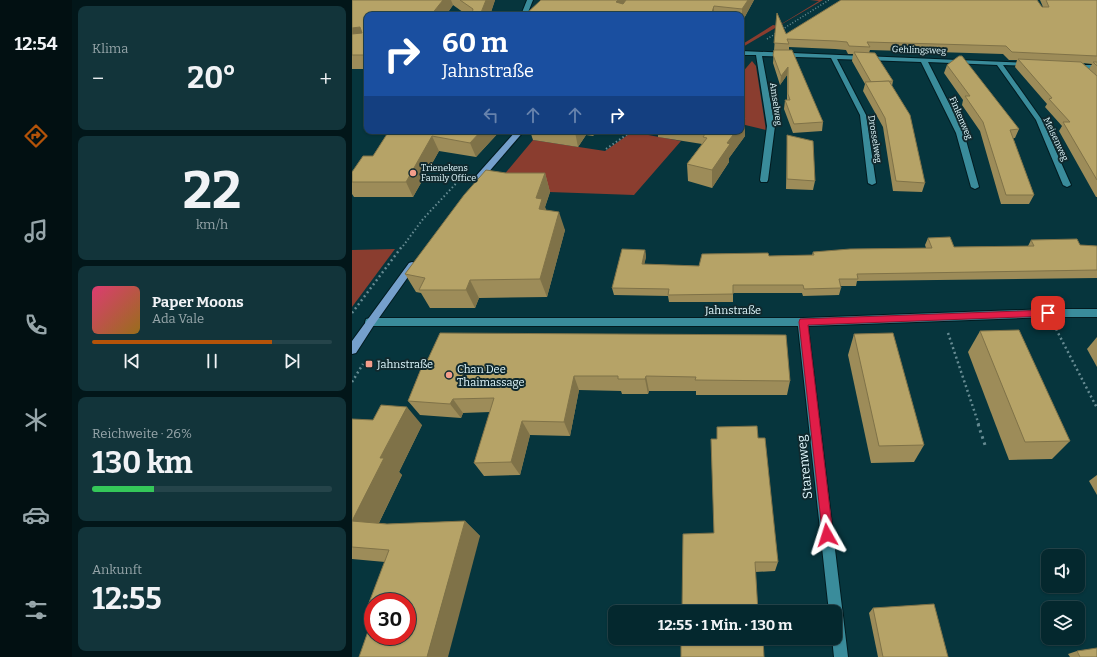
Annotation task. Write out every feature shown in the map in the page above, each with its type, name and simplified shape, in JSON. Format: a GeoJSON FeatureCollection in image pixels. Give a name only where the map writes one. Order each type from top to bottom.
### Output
{"type":"FeatureCollection","features":[{"type":"Feature","properties":{"kind":"main road"},"geometry":{"type":"LineString","coordinates":[[471,188],[517,134]]}},
{"type":"Feature","properties":{"kind":"main road"},"geometry":{"type":"LineString","coordinates":[[352,350],[370,322],[418,258]]}},
{"type":"Feature","properties":{"kind":"street"},"geometry":{"type":"LineString","coordinates":[[525,12],[530,0]]}},
{"type":"Feature","properties":{"kind":"street","name":"Gehlingsweg"},"geometry":{"type":"LineString","coordinates":[[744,53],[1035,64]]}},
{"type":"Feature","properties":{"kind":"street","name":"Amselweg"},"geometry":{"type":"LineString","coordinates":[[759,54],[771,126],[764,180]]}},
{"type":"Feature","properties":{"kind":"street","name":"Drosselweg"},"geometry":{"type":"LineString","coordinates":[[833,56],[863,115],[872,183]]}},
{"type":"Feature","properties":{"kind":"street","name":"Finkenweg"},"geometry":{"type":"LineString","coordinates":[[923,59],[960,133],[976,187]]}},
{"type":"Feature","properties":{"kind":"street","name":"Meisenweg"},"geometry":{"type":"LineString","coordinates":[[998,63],[1039,120],[1067,185]]}},
{"type":"Feature","properties":{"kind":"street"},"geometry":{"type":"LineString","coordinates":[[1064,66],[1097,67]]}},
{"type":"Feature","properties":{"kind":"street"},"geometry":{"type":"LineString","coordinates":[[1079,66],[1088,76]]}},
{"type":"Feature","properties":{"kind":"street","name":"Jahnstraße"},"geometry":{"type":"LineString","coordinates":[[370,322],[803,322],[1048,313],[1097,313]]}},
{"type":"Feature","properties":{"kind":"street","name":"Starenweg"},"geometry":{"type":"LineString","coordinates":[[803,322],[841,657]]}},
{"type":"Feature","properties":{"kind":"path"},"geometry":{"type":"LineString","coordinates":[[744,52],[829,0]]}},
{"type":"Feature","properties":{"kind":"path"},"geometry":{"type":"LineString","coordinates":[[606,149],[628,134]]}},
{"type":"Feature","properties":{"kind":"path"},"geometry":{"type":"LineString","coordinates":[[352,313],[424,219],[466,172]]}},
{"type":"Feature","properties":{"kind":"path"},"geometry":{"type":"LineString","coordinates":[[1048,313],[1097,408]]}},
{"type":"Feature","properties":{"kind":"path"},"geometry":{"type":"LineString","coordinates":[[943,317],[985,445]]}},
{"type":"Feature","properties":{"kind":"path"},"geometry":{"type":"LineString","coordinates":[[352,382],[364,362]]}},
{"type":"Feature","properties":{"kind":"shaded area"},"geometry":{"type":"Polygon","coordinates":[[[810,0],[823,0],[744,46],[744,43],[773,25],[778,26],[819,1],[810,0]]]}},
{"type":"Feature","properties":{"kind":"shaded area"},"geometry":{"type":"Polygon","coordinates":[[[752,61],[756,66],[766,130],[744,125],[744,70],[752,61]]]}},
{"type":"Feature","properties":{"kind":"shaded area"},"geometry":{"type":"Polygon","coordinates":[[[629,134],[643,134],[681,141],[634,195],[521,191],[493,188],[533,140],[605,151],[629,134]]]}},
{"type":"Feature","properties":{"kind":"shaded area"},"geometry":{"type":"Polygon","coordinates":[[[395,249],[352,307],[352,250],[395,249]]]}},
{"type":"Feature","properties":{"kind":"building"},"geometry":{"type":"Polygon","coordinates":[[[352,0],[443,0],[433,12],[364,12],[364,55],[352,55],[352,34],[362,33],[360,27],[352,28],[352,0]]]}},
{"type":"Feature","properties":{"kind":"building"},"geometry":{"type":"Polygon","coordinates":[[[460,0],[486,0],[481,12],[472,12],[473,9],[460,0]]]}},
{"type":"Feature","properties":{"kind":"building"},"geometry":{"type":"Polygon","coordinates":[[[541,0],[618,0],[616,2],[623,4],[626,0],[748,0],[742,9],[714,6],[712,12],[528,12],[541,0]]]}},
{"type":"Feature","properties":{"kind":"building"},"geometry":{"type":"Polygon","coordinates":[[[841,0],[1037,0],[1042,7],[1049,7],[1046,0],[1097,0],[1097,56],[1012,52],[1006,46],[867,42],[870,47],[849,46],[847,42],[787,39],[789,44],[774,43],[777,13],[786,34],[841,0]]]}},
{"type":"Feature","properties":{"kind":"building"},"geometry":{"type":"Polygon","coordinates":[[[774,50],[792,50],[823,122],[794,124],[785,100],[790,100],[788,94],[788,67],[781,76],[773,55],[774,50]]]}},
{"type":"Feature","properties":{"kind":"building"},"geometry":{"type":"Polygon","coordinates":[[[854,52],[875,53],[893,81],[871,82],[854,52]]]}},
{"type":"Feature","properties":{"kind":"building"},"geometry":{"type":"Polygon","coordinates":[[[959,56],[962,56],[1019,129],[1010,130],[1034,195],[1006,195],[983,122],[965,96],[970,96],[947,65],[959,56]]]}},
{"type":"Feature","properties":{"kind":"building"},"geometry":{"type":"Polygon","coordinates":[[[1018,59],[1081,62],[1097,76],[1097,180],[1063,122],[1070,122],[1049,99],[1052,98],[1018,59]]]}},
{"type":"Feature","properties":{"kind":"building"},"geometry":{"type":"Polygon","coordinates":[[[889,81],[910,115],[925,183],[896,181],[885,118],[865,82],[889,81]]]}},
{"type":"Feature","properties":{"kind":"building"},"geometry":{"type":"Polygon","coordinates":[[[387,134],[478,134],[470,143],[432,136],[406,182],[352,182],[352,172],[363,156],[373,156],[387,134]]]}},
{"type":"Feature","properties":{"kind":"building"},"geometry":{"type":"Polygon","coordinates":[[[705,134],[734,134],[727,143],[730,144],[712,170],[687,164],[707,138],[703,137],[705,134]]]}},
{"type":"Feature","properties":{"kind":"building"},"geometry":{"type":"Polygon","coordinates":[[[787,135],[813,141],[815,181],[787,179],[787,135]]]}},
{"type":"Feature","properties":{"kind":"building"},"geometry":{"type":"Polygon","coordinates":[[[486,170],[506,173],[545,173],[536,198],[542,199],[539,209],[559,212],[540,279],[470,280],[466,290],[419,290],[425,278],[405,274],[464,195],[486,170]]]}},
{"type":"Feature","properties":{"kind":"building"},"geometry":{"type":"Polygon","coordinates":[[[950,237],[954,247],[1034,246],[1031,240],[1077,239],[1080,245],[1097,246],[1097,270],[857,274],[858,279],[839,279],[841,288],[804,289],[803,285],[733,285],[733,294],[668,295],[669,289],[612,288],[622,249],[645,250],[642,264],[699,266],[702,254],[768,253],[769,256],[814,255],[813,252],[850,249],[932,248],[928,238],[950,237]]]}},
{"type":"Feature","properties":{"kind":"building"},"geometry":{"type":"Polygon","coordinates":[[[1019,330],[1070,441],[1025,442],[980,331],[1019,330]]]}},
{"type":"Feature","properties":{"kind":"building"},"geometry":{"type":"Polygon","coordinates":[[[440,333],[786,335],[790,381],[695,380],[696,377],[646,376],[645,379],[618,379],[618,376],[574,376],[564,422],[522,421],[511,462],[474,463],[494,398],[453,399],[450,404],[408,401],[425,359],[428,359],[440,333]]]}},
{"type":"Feature","properties":{"kind":"building"},"geometry":{"type":"Polygon","coordinates":[[[893,333],[924,445],[879,446],[854,334],[893,333]]]}},
{"type":"Feature","properties":{"kind":"building"},"geometry":{"type":"Polygon","coordinates":[[[381,405],[407,407],[380,458],[384,458],[352,521],[352,419],[373,420],[381,405]]]}},
{"type":"Feature","properties":{"kind":"building"},"geometry":{"type":"Polygon","coordinates":[[[757,426],[758,438],[765,438],[778,562],[755,562],[758,605],[682,605],[683,534],[714,533],[711,439],[717,439],[717,427],[757,426]]]}},
{"type":"Feature","properties":{"kind":"building"},"geometry":{"type":"Polygon","coordinates":[[[352,521],[387,524],[465,521],[427,657],[359,657],[364,643],[364,645],[416,645],[416,593],[373,593],[389,550],[352,547],[352,521]]]}},
{"type":"Feature","properties":{"kind":"building"},"geometry":{"type":"Polygon","coordinates":[[[934,604],[948,657],[883,657],[873,608],[934,604]]]}},
{"type":"Feature","properties":{"kind":"building"},"geometry":{"type":"Polygon","coordinates":[[[681,645],[763,645],[764,657],[681,657],[681,645]]]}},
{"type":"Feature","properties":{"kind":"building"},"geometry":{"type":"Polygon","coordinates":[[[1097,648],[1097,657],[1080,657],[1077,651],[1097,648]]]}},
{"type":"Feature","properties":{"kind":"place","name":"Trienekens Family Office"},"geometry":{"type":"Point","coordinates":[413,173]}},
{"type":"Feature","properties":{"kind":"place","name":"Jahnstraße"},"geometry":{"type":"Point","coordinates":[369,364]}},
{"type":"Feature","properties":{"kind":"place","name":"Chan Dee Thaimassage"},"geometry":{"type":"Point","coordinates":[449,375]}},
{"type":"Feature","properties":{"kind":"route"},"geometry":{"type":"LineString","coordinates":[[827,535],[803,322],[1048,313]]}}]}
